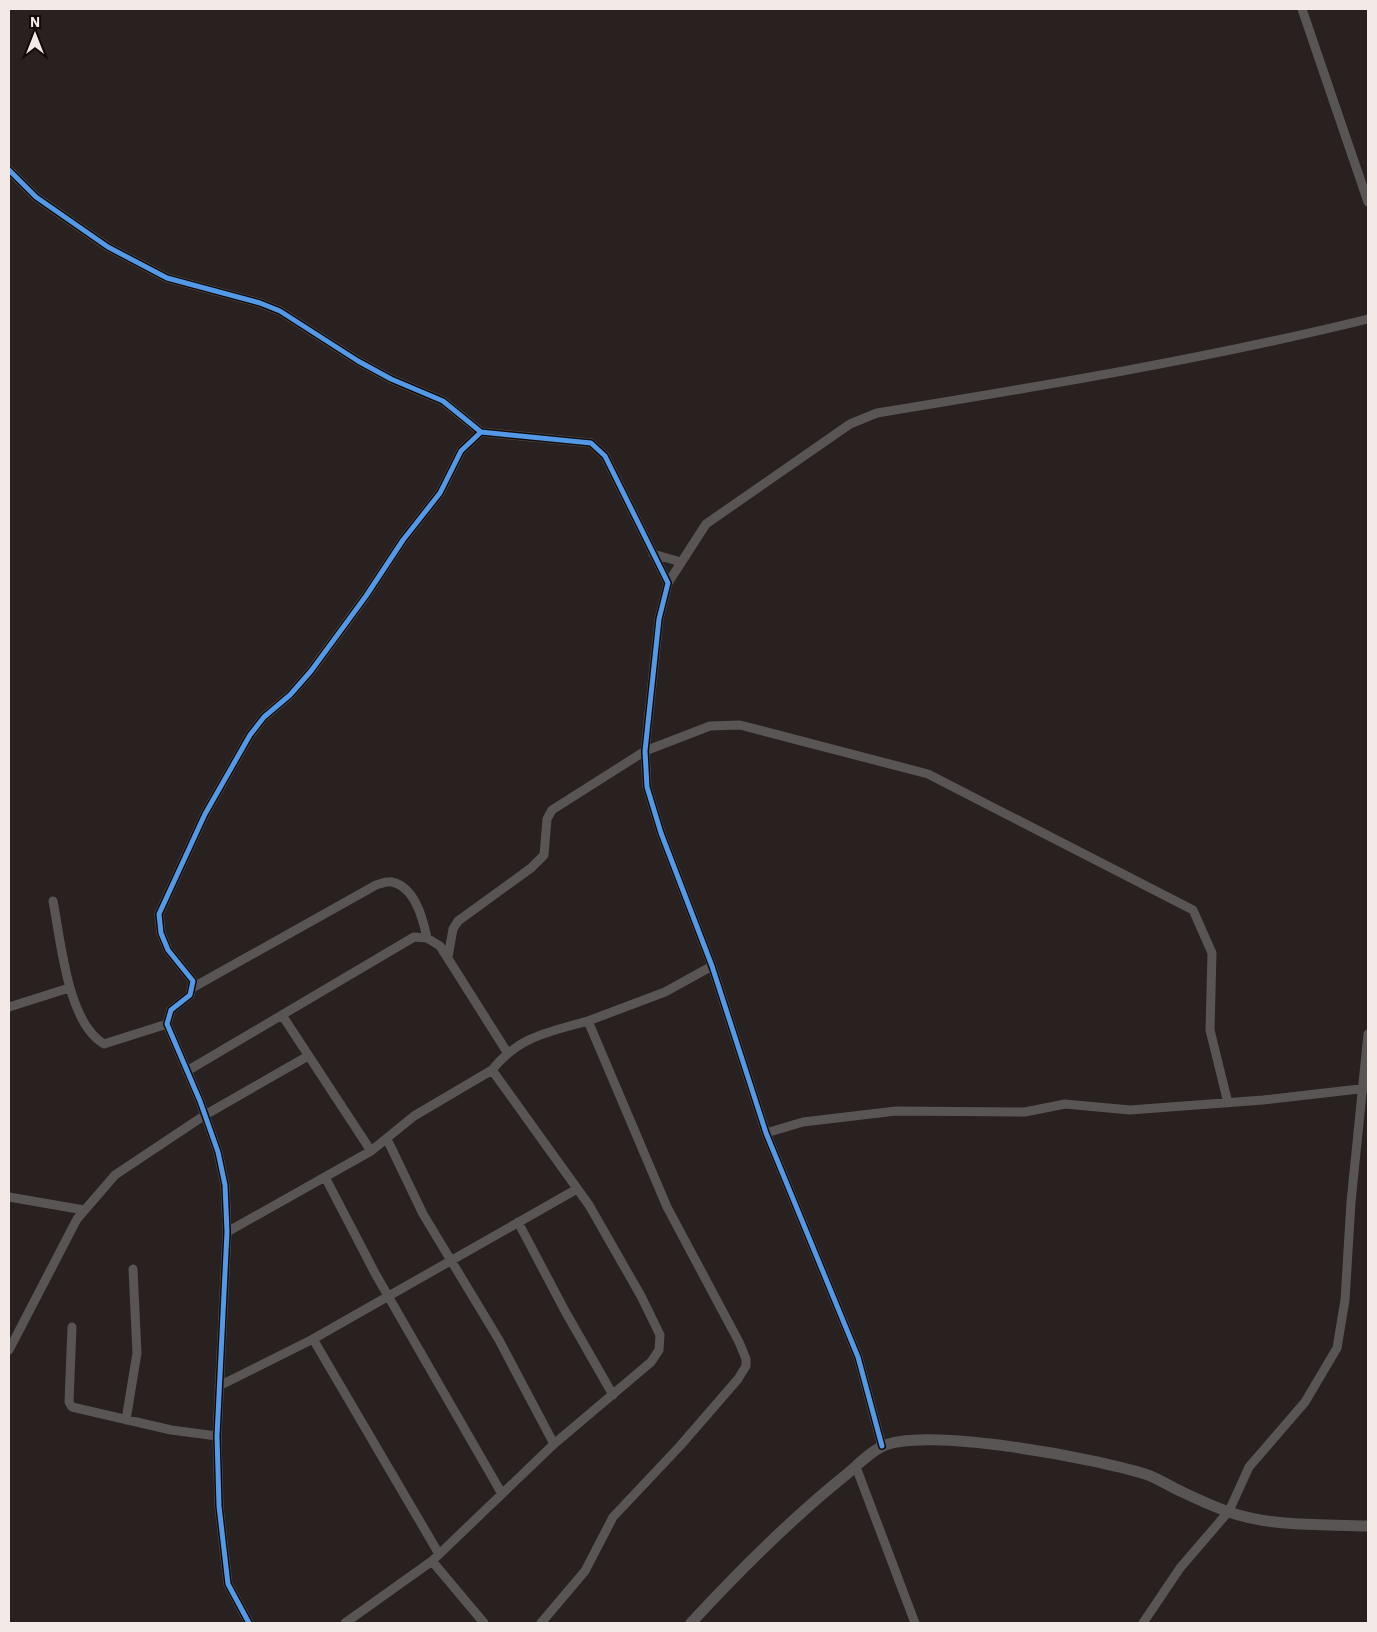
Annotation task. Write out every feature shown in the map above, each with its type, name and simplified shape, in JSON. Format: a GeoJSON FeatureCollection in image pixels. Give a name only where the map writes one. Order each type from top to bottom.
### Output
{"type":"FeatureCollection","features":[{"type":"Feature","properties":{"kind":"street"},"geometry":{"type":"LineString","coordinates":[[1302,9],[1368,202]]}},
{"type":"Feature","properties":{"kind":"street"},"geometry":{"type":"LineString","coordinates":[[9,170],[36,197],[108,247],[167,278],[280,311],[358,361],[392,379],[443,401],[481,432],[591,444],[599,449],[637,518],[668,583]]}},
{"type":"Feature","properties":{"kind":"street"},"geometry":{"type":"LineString","coordinates":[[882,1446],[858,1357],[766,1133],[712,966],[660,833],[647,787],[645,751],[659,619],[668,583],[706,524],[733,502],[850,424],[877,413],[1081,380],[1292,338],[1368,319]]}},
{"type":"Feature","properties":{"kind":"street"},"geometry":{"type":"LineString","coordinates":[[249,1623],[228,1584],[220,1506],[217,1436],[227,1232],[225,1185],[218,1152],[205,1115],[167,1024],[171,1010],[190,995],[193,981],[168,950],[161,933],[159,914],[205,814],[250,735],[264,717],[290,695],[310,671],[440,493],[460,451],[481,432]]}},
{"type":"Feature","properties":{"kind":"street"},"geometry":{"type":"LineString","coordinates":[[653,554],[681,562]]}},
{"type":"Feature","properties":{"kind":"street"},"geometry":{"type":"LineString","coordinates":[[448,958],[453,929],[458,921],[531,868],[544,856],[546,819],[552,810],[645,751],[710,726],[740,724],[928,774],[1193,910],[1212,953],[1210,1030],[1228,1103]]}},
{"type":"Feature","properties":{"kind":"street"},"geometry":{"type":"LineString","coordinates":[[192,988],[376,885],[391,882],[404,889],[414,901],[423,919],[427,938]]}},
{"type":"Feature","properties":{"kind":"street"},"geometry":{"type":"LineString","coordinates":[[53,901],[69,988],[95,1038],[104,1044],[167,1024]]}},
{"type":"Feature","properties":{"kind":"street"},"geometry":{"type":"LineString","coordinates":[[187,1071],[414,938],[427,938],[440,946],[507,1052]]}},
{"type":"Feature","properties":{"kind":"street"},"geometry":{"type":"LineString","coordinates":[[227,1232],[371,1151],[387,1140],[414,1116],[492,1070],[507,1052],[523,1041],[588,1021],[665,992],[712,966]]}},
{"type":"Feature","properties":{"kind":"street"},"geometry":{"type":"LineString","coordinates":[[9,1007],[69,988]]}},
{"type":"Feature","properties":{"kind":"street"},"geometry":{"type":"LineString","coordinates":[[282,1015],[371,1151]]}},
{"type":"Feature","properties":{"kind":"street"},"geometry":{"type":"LineString","coordinates":[[540,1623],[585,1571],[613,1517],[687,1438],[738,1379],[746,1366],[746,1359],[739,1342],[667,1207],[588,1021]]}},
{"type":"Feature","properties":{"kind":"street"},"geometry":{"type":"LineString","coordinates":[[1143,1623],[1180,1568],[1229,1511],[1249,1468],[1304,1402],[1337,1348],[1345,1300],[1351,1202],[1365,1089],[1368,1034]]}},
{"type":"Feature","properties":{"kind":"street"},"geometry":{"type":"LineString","coordinates":[[9,1350],[77,1219],[115,1175],[205,1115],[308,1056]]}},
{"type":"Feature","properties":{"kind":"street"},"geometry":{"type":"LineString","coordinates":[[346,1623],[435,1557],[554,1444],[651,1362],[659,1350],[660,1335],[603,1230],[577,1189],[492,1070]]}},
{"type":"Feature","properties":{"kind":"street"},"geometry":{"type":"LineString","coordinates":[[766,1133],[803,1122],[896,1111],[1025,1112],[1065,1104],[1130,1110],[1228,1103],[1365,1089]]}},
{"type":"Feature","properties":{"kind":"street"},"geometry":{"type":"LineString","coordinates":[[387,1140],[423,1214],[499,1340],[554,1444]]}},
{"type":"Feature","properties":{"kind":"street"},"geometry":{"type":"LineString","coordinates":[[325,1177],[388,1295],[502,1494]]}},
{"type":"Feature","properties":{"kind":"street"},"geometry":{"type":"LineString","coordinates":[[219,1386],[313,1339],[577,1189]]}},
{"type":"Feature","properties":{"kind":"street"},"geometry":{"type":"LineString","coordinates":[[9,1197],[84,1210]]}},
{"type":"Feature","properties":{"kind":"street"},"geometry":{"type":"LineString","coordinates":[[518,1222],[565,1311],[613,1395]]}},
{"type":"Feature","properties":{"kind":"street"},"geometry":{"type":"LineString","coordinates":[[126,1420],[137,1353],[133,1269]]}},
{"type":"Feature","properties":{"kind":"street"},"geometry":{"type":"LineString","coordinates":[[72,1327],[69,1402],[72,1407],[126,1420],[217,1436]]}},
{"type":"Feature","properties":{"kind":"street"},"geometry":{"type":"LineString","coordinates":[[313,1339],[435,1557],[484,1623]]}},
{"type":"Feature","properties":{"kind":"street"},"geometry":{"type":"LineString","coordinates":[[691,1623],[729,1582],[828,1490],[882,1446],[921,1440],[975,1442],[1088,1460],[1146,1474],[1194,1498],[1259,1520],[1368,1526]]}},
{"type":"Feature","properties":{"kind":"street"},"geometry":{"type":"LineString","coordinates":[[856,1467],[915,1623]]}},
{"type":"Feature","properties":{"kind":"cycle path"},"geometry":{"type":"LineString","coordinates":[[9,170],[36,197],[108,247],[167,278],[260,303],[280,311],[358,361],[391,379],[443,401],[481,432],[591,443],[605,456],[668,583],[659,619],[645,751],[647,787],[661,833],[712,966],[766,1133],[858,1357],[882,1446]]}},
{"type":"Feature","properties":{"kind":"cycle path"},"geometry":{"type":"LineString","coordinates":[[249,1623],[228,1584],[219,1506],[217,1436],[227,1232],[225,1185],[218,1152],[200,1101],[167,1024],[171,1010],[190,995],[193,981],[168,950],[161,933],[159,914],[205,814],[250,735],[264,717],[290,695],[311,671],[366,596],[403,540],[440,493],[461,451],[481,432]]}}]}
